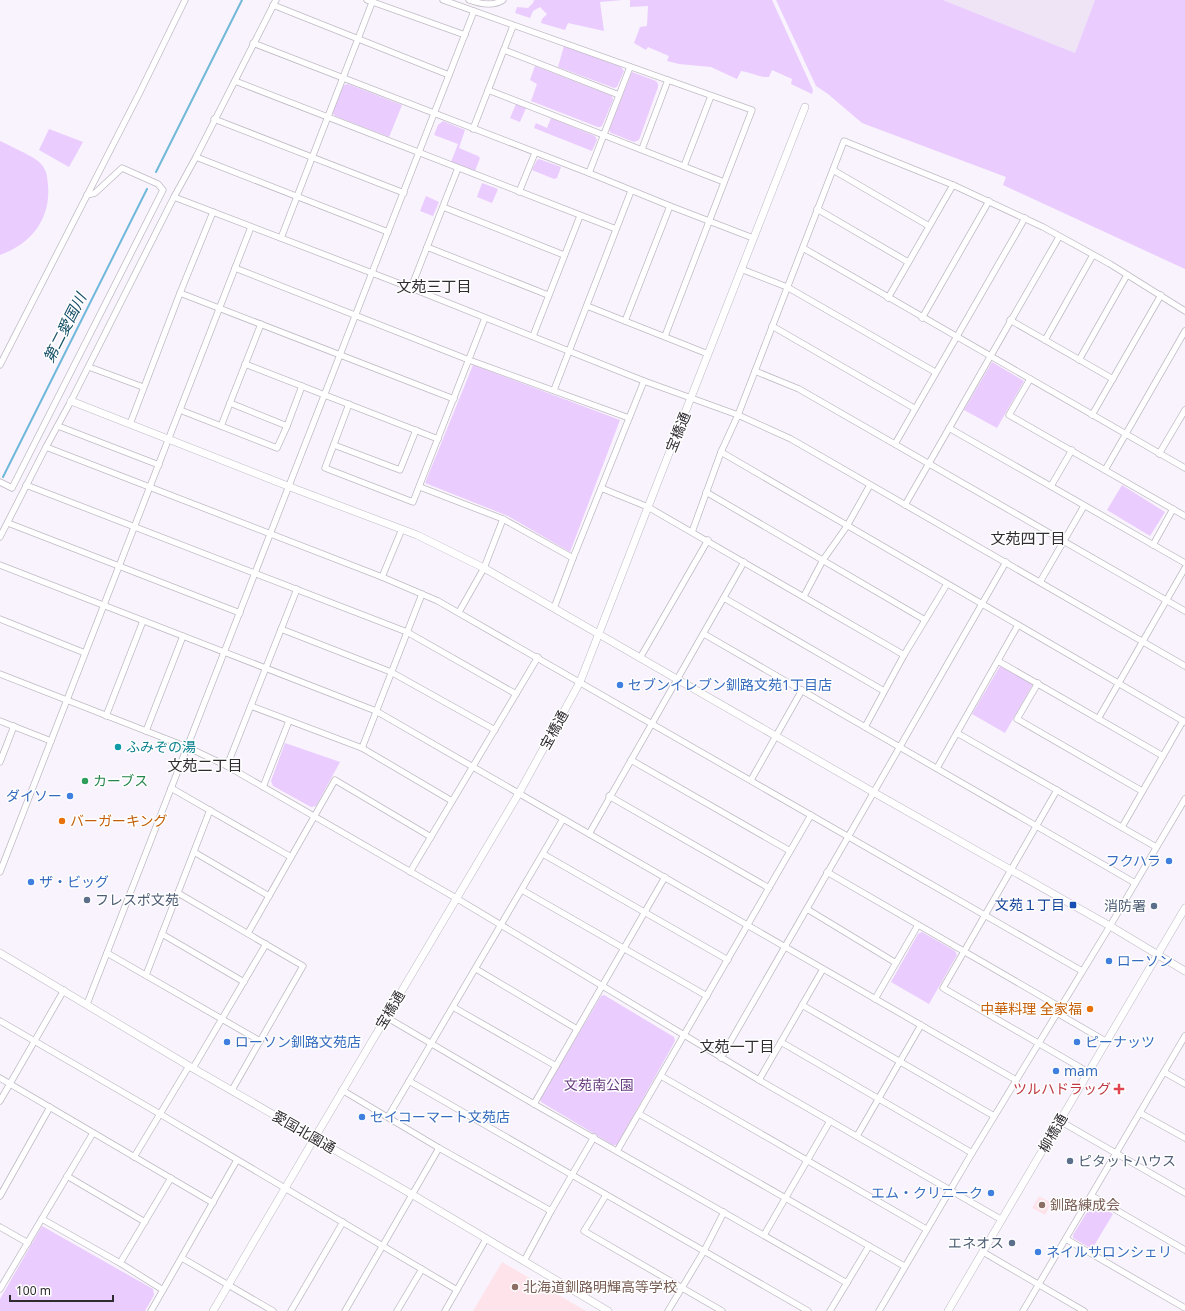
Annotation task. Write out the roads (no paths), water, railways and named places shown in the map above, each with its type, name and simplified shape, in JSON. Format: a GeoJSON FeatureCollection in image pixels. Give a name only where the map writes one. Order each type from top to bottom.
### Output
{"type":"FeatureCollection","features":[{"type":"Feature","properties":{"kind":"street"},"geometry":{"type":"LineString","coordinates":[[0,365],[185,0]]}},
{"type":"Feature","properties":{"kind":"street"},"geometry":{"type":"LineString","coordinates":[[443,0],[752,110],[665,336]]}},
{"type":"Feature","properties":{"kind":"street"},"geometry":{"type":"LineString","coordinates":[[469,0],[494,4],[503,0]]}},
{"type":"Feature","properties":{"kind":"street"},"geometry":{"type":"LineString","coordinates":[[281,238],[327,117],[344,78],[371,1],[465,35]]}},
{"type":"Feature","properties":{"kind":"street"},"geometry":{"type":"LineString","coordinates":[[0,537],[89,367],[174,197],[196,157],[274,3],[450,75]]}},
{"type":"Feature","properties":{"kind":"street"},"geometry":{"type":"LineString","coordinates":[[87,1004],[474,11]]}},
{"type":"Feature","properties":{"kind":"street"},"geometry":{"type":"LineString","coordinates":[[473,129],[513,26]]}},
{"type":"Feature","properties":{"kind":"street"},"geometry":{"type":"LineString","coordinates":[[253,43],[753,238]]}},
{"type":"Feature","properties":{"kind":"street"},"geometry":{"type":"LineString","coordinates":[[504,50],[619,95]]}},
{"type":"Feature","properties":{"kind":"street"},"geometry":{"type":"LineString","coordinates":[[589,173],[630,67]]}},
{"type":"Feature","properties":{"kind":"street"},"geometry":{"type":"LineString","coordinates":[[642,149],[668,80]]}},
{"type":"Feature","properties":{"kind":"street"},"geometry":{"type":"LineString","coordinates":[[234,81],[616,229]]}},
{"type":"Feature","properties":{"kind":"street"},"geometry":{"type":"LineString","coordinates":[[488,90],[724,182]]}},
{"type":"Feature","properties":{"kind":"street"},"geometry":{"type":"LineString","coordinates":[[684,166],[711,96]]}},
{"type":"Feature","properties":{"kind":"street","name":"宝橋通"},"geometry":{"type":"LineString","coordinates":[[213,1311],[342,1090],[519,793],[580,682],[805,107]]}},
{"type":"Feature","properties":{"kind":"street"},"geometry":{"type":"LineString","coordinates":[[214,119],[404,193]]}},
{"type":"Feature","properties":{"kind":"street"},"geometry":{"type":"LineString","coordinates":[[692,532],[721,452],[738,415],[844,141],[953,185],[1025,218],[1094,255],[1185,311]]}},
{"type":"Feature","properties":{"kind":"street"},"geometry":{"type":"LineString","coordinates":[[519,192],[535,153]]}},
{"type":"Feature","properties":{"kind":"street"},"geometry":{"type":"LineString","coordinates":[[196,157],[388,232]]}},
{"type":"Feature","properties":{"kind":"street"},"geometry":{"type":"LineString","coordinates":[[0,482],[12,488],[163,190],[158,184],[122,168],[95,193],[87,195]]}},
{"type":"Feature","properties":{"kind":"street"},"geometry":{"type":"LineString","coordinates":[[411,288],[458,168]]}},
{"type":"Feature","properties":{"kind":"street"},"geometry":{"type":"LineString","coordinates":[[833,170],[929,226]]}},
{"type":"Feature","properties":{"kind":"street"},"geometry":{"type":"LineString","coordinates":[[888,298],[953,185]]}},
{"type":"Feature","properties":{"kind":"street"},"geometry":{"type":"LineString","coordinates":[[554,390],[631,191]]}},
{"type":"Feature","properties":{"kind":"street"},"geometry":{"type":"LineString","coordinates":[[174,197],[411,288],[644,381],[738,415],[791,440],[1185,666]]}},
{"type":"Feature","properties":{"kind":"street"},"geometry":{"type":"LineString","coordinates":[[922,318],[989,201]]}},
{"type":"Feature","properties":{"kind":"street"},"geometry":{"type":"LineString","coordinates":[[625,321],[670,206]]}},
{"type":"Feature","properties":{"kind":"street"},"geometry":{"type":"LineString","coordinates":[[443,207],[564,255]]}},
{"type":"Feature","properties":{"kind":"street"},"geometry":{"type":"LineString","coordinates":[[817,209],[908,262]]}},
{"type":"Feature","properties":{"kind":"street"},"geometry":{"type":"LineString","coordinates":[[130,424],[213,212]]}},
{"type":"Feature","properties":{"kind":"street"},"geometry":{"type":"LineString","coordinates":[[533,336],[580,216]]}},
{"type":"Feature","properties":{"kind":"street"},"geometry":{"type":"LineString","coordinates":[[894,444],[1025,218]]}},
{"type":"Feature","properties":{"kind":"street"},"geometry":{"type":"LineString","coordinates":[[0,872],[2,858],[67,701],[252,227]]}},
{"type":"Feature","properties":{"kind":"street"},"geometry":{"type":"LineString","coordinates":[[904,505],[1059,236]]}},
{"type":"Feature","properties":{"kind":"street"},"geometry":{"type":"LineString","coordinates":[[427,247],[548,295]]}},
{"type":"Feature","properties":{"kind":"street"},"geometry":{"type":"LineString","coordinates":[[803,248],[922,318],[956,336],[1185,468]]}},
{"type":"Feature","properties":{"kind":"street"},"geometry":{"type":"LineString","coordinates":[[1045,340],[1094,255]]}},
{"type":"Feature","properties":{"kind":"street"},"geometry":{"type":"LineString","coordinates":[[235,268],[356,314],[470,360],[629,418]]}},
{"type":"Feature","properties":{"kind":"street"},"geometry":{"type":"LineString","coordinates":[[741,269],[787,287],[935,372]]}},
{"type":"Feature","properties":{"kind":"street"},"geometry":{"type":"LineString","coordinates":[[1079,360],[1127,275]]}},
{"type":"Feature","properties":{"kind":"street"},"geometry":{"type":"LineString","coordinates":[[180,293],[454,398]]}},
{"type":"Feature","properties":{"kind":"street"},"geometry":{"type":"LineString","coordinates":[[1092,415],[1161,295]]}},
{"type":"Feature","properties":{"kind":"street"},"geometry":{"type":"LineString","coordinates":[[587,306],[708,354]]}},
{"type":"Feature","properties":{"kind":"street"},"geometry":{"type":"LineString","coordinates":[[349,404],[325,468],[413,502],[470,360],[485,318]]}},
{"type":"Feature","properties":{"kind":"street"},"geometry":{"type":"LineString","coordinates":[[1010,320],[1113,379]]}},
{"type":"Feature","properties":{"kind":"street"},"geometry":{"type":"LineString","coordinates":[[221,426],[261,324]]}},
{"type":"Feature","properties":{"kind":"street"},"geometry":{"type":"LineString","coordinates":[[772,326],[914,408]]}},
{"type":"Feature","properties":{"kind":"street"},"geometry":{"type":"LineString","coordinates":[[1105,470],[1185,331]]}},
{"type":"Feature","properties":{"kind":"street"},"geometry":{"type":"LineString","coordinates":[[0,352],[7,352]]}},
{"type":"Feature","properties":{"kind":"street"},"geometry":{"type":"LineString","coordinates":[[245,364],[438,439]]}},
{"type":"Feature","properties":{"kind":"street"},"geometry":{"type":"LineString","coordinates":[[89,367],[144,387]]}},
{"type":"Feature","properties":{"kind":"street"},"geometry":{"type":"LineString","coordinates":[[755,371],[799,389],[1185,611]]}},
{"type":"Feature","properties":{"kind":"street"},"geometry":{"type":"LineString","coordinates":[[1030,379],[1009,415],[1185,516]]}},
{"type":"Feature","properties":{"kind":"street"},"geometry":{"type":"LineString","coordinates":[[554,608],[644,381]]}},
{"type":"Feature","properties":{"kind":"street"},"geometry":{"type":"LineString","coordinates":[[180,410],[277,448],[302,386]]}},
{"type":"Feature","properties":{"kind":"street"},"geometry":{"type":"LineString","coordinates":[[71,401],[402,529],[484,568],[1110,926],[1185,971]]}},
{"type":"Feature","properties":{"kind":"street"},"geometry":{"type":"LineString","coordinates":[[230,403],[286,426]]}},
{"type":"Feature","properties":{"kind":"street"},"geometry":{"type":"LineString","coordinates":[[1160,454],[1185,410]]}},
{"type":"Feature","properties":{"kind":"street"},"geometry":{"type":"LineString","coordinates":[[58,426],[158,466]]}},
{"type":"Feature","properties":{"kind":"street"},"geometry":{"type":"LineString","coordinates":[[949,428],[1185,563]]}},
{"type":"Feature","properties":{"kind":"street"},"geometry":{"type":"LineString","coordinates":[[334,445],[400,470],[416,430]]}},
{"type":"Feature","properties":{"kind":"street"},"geometry":{"type":"LineString","coordinates":[[46,447],[382,577],[459,612],[1082,971]]}},
{"type":"Feature","properties":{"kind":"street"},"geometry":{"type":"LineString","coordinates":[[1050,486],[1072,450]]}},
{"type":"Feature","properties":{"kind":"street"},"geometry":{"type":"LineString","coordinates":[[721,452],[1184,721],[1122,827]]}},
{"type":"Feature","properties":{"kind":"street"},"geometry":{"type":"LineString","coordinates":[[26,485],[407,632],[516,694]]}},
{"type":"Feature","properties":{"kind":"street"},"geometry":{"type":"LineString","coordinates":[[804,596],[823,560],[847,526],[870,485]]}},
{"type":"Feature","properties":{"kind":"street"},"geometry":{"type":"LineString","coordinates":[[420,487],[503,519],[573,558]]}},
{"type":"Feature","properties":{"kind":"street"},"geometry":{"type":"LineString","coordinates":[[601,488],[648,507],[708,540],[904,655]]}},
{"type":"Feature","properties":{"kind":"street"},"geometry":{"type":"LineString","coordinates":[[706,492],[925,620]]}},
{"type":"Feature","properties":{"kind":"street"},"geometry":{"type":"LineString","coordinates":[[1040,582],[1084,506]]}},
{"type":"Feature","properties":{"kind":"street"},"geometry":{"type":"LineString","coordinates":[[1152,545],[1174,509]]}},
{"type":"Feature","properties":{"kind":"street"},"geometry":{"type":"LineString","coordinates":[[459,612],[484,568],[503,519]]}},
{"type":"Feature","properties":{"kind":"street"},"geometry":{"type":"LineString","coordinates":[[8,523],[240,613]]}},
{"type":"Feature","properties":{"kind":"street"},"geometry":{"type":"LineString","coordinates":[[382,577],[402,529]]}},
{"type":"Feature","properties":{"kind":"street"},"geometry":{"type":"LineString","coordinates":[[640,658],[708,540]]}},
{"type":"Feature","properties":{"kind":"street"},"geometry":{"type":"LineString","coordinates":[[589,834],[609,796],[678,680],[744,562]]}},
{"type":"Feature","properties":{"kind":"street"},"geometry":{"type":"LineString","coordinates":[[721,1058],[1006,562]]}},
{"type":"Feature","properties":{"kind":"street"},"geometry":{"type":"LineString","coordinates":[[0,565],[376,711],[1016,1080]]}},
{"type":"Feature","properties":{"kind":"street"},"geometry":{"type":"LineString","coordinates":[[1098,719],[1185,568]]}},
{"type":"Feature","properties":{"kind":"street"},"geometry":{"type":"LineString","coordinates":[[865,726],[904,655],[947,584]]}},
{"type":"Feature","properties":{"kind":"street"},"geometry":{"type":"LineString","coordinates":[[227,766],[297,590]]}},
{"type":"Feature","properties":{"kind":"street"},"geometry":{"type":"LineString","coordinates":[[362,748],[422,594]]}},
{"type":"Feature","properties":{"kind":"street"},"geometry":{"type":"LineString","coordinates":[[724,598],[884,691]]}},
{"type":"Feature","properties":{"kind":"street"},"geometry":{"type":"LineString","coordinates":[[0,619],[86,653]]}},
{"type":"Feature","properties":{"kind":"street"},"geometry":{"type":"LineString","coordinates":[[106,716],[143,621]]}},
{"type":"Feature","properties":{"kind":"street"},"geometry":{"type":"LineString","coordinates":[[936,768],[1018,625]]}},
{"type":"Feature","properties":{"kind":"street"},"geometry":{"type":"LineString","coordinates":[[281,629],[391,672],[495,730]]}},
{"type":"Feature","properties":{"kind":"street"},"geometry":{"type":"LineString","coordinates":[[704,634],[1135,882]]}},
{"type":"Feature","properties":{"kind":"street"},"geometry":{"type":"LineString","coordinates":[[146,731],[183,636]]}},
{"type":"Feature","properties":{"kind":"street"},"geometry":{"type":"LineString","coordinates":[[410,872],[538,657]]}},
{"type":"Feature","properties":{"kind":"street"},"geometry":{"type":"LineString","coordinates":[[998,661],[1163,756]]}},
{"type":"Feature","properties":{"kind":"street"},"geometry":{"type":"LineString","coordinates":[[0,674],[187,747],[227,766],[456,898],[721,1058],[1002,1220]]}},
{"type":"Feature","properties":{"kind":"street"},"geometry":{"type":"LineString","coordinates":[[1038,683],[1017,719],[1142,791]]}},
{"type":"Feature","properties":{"kind":"street"},"geometry":{"type":"LineString","coordinates":[[751,780],[802,690]]}},
{"type":"Feature","properties":{"kind":"street"},"geometry":{"type":"LineString","coordinates":[[251,706],[362,748],[452,801]]}},
{"type":"Feature","properties":{"kind":"street"},"geometry":{"type":"LineString","coordinates":[[0,721],[51,741]]}},
{"type":"Feature","properties":{"kind":"street"},"geometry":{"type":"LineString","coordinates":[[263,787],[289,721]]}},
{"type":"Feature","properties":{"kind":"street"},"geometry":{"type":"LineString","coordinates":[[0,762],[14,726]]}},
{"type":"Feature","properties":{"kind":"street"},"geometry":{"type":"LineString","coordinates":[[957,733],[1156,847]]}},
{"type":"Feature","properties":{"kind":"street"},"geometry":{"type":"LineString","coordinates":[[631,760],[790,851]]}},
{"type":"Feature","properties":{"kind":"street"},"geometry":{"type":"LineString","coordinates":[[248,933],[335,780],[431,837]]}},
{"type":"Feature","properties":{"kind":"street"},"geometry":{"type":"LineString","coordinates":[[171,788],[291,857]]}},
{"type":"Feature","properties":{"kind":"street"},"geometry":{"type":"LineString","coordinates":[[1057,790],[943,988],[1088,1072]]}},
{"type":"Feature","properties":{"kind":"street"},"geometry":{"type":"LineString","coordinates":[[609,796],[769,888]]}},
{"type":"Feature","properties":{"kind":"street"},"geometry":{"type":"LineString","coordinates":[[879,1311],[926,1229],[1110,926],[1185,799]]}},
{"type":"Feature","properties":{"kind":"street"},"geometry":{"type":"LineString","coordinates":[[146,975],[210,810]]}},
{"type":"Feature","properties":{"kind":"street"},"geometry":{"type":"LineString","coordinates":[[617,1151],[811,815]]}},
{"type":"Feature","properties":{"kind":"street"},"geometry":{"type":"LineString","coordinates":[[388,1117],[564,819]]}},
{"type":"Feature","properties":{"kind":"street"},"geometry":{"type":"LineString","coordinates":[[194,852],[269,896]]}},
{"type":"Feature","properties":{"kind":"street"},"geometry":{"type":"LineString","coordinates":[[543,854],[728,960]]}},
{"type":"Feature","properties":{"kind":"street"},"geometry":{"type":"LineString","coordinates":[[827,872],[1060,1007]]}},
{"type":"Feature","properties":{"kind":"street"},"geometry":{"type":"LineString","coordinates":[[534,1104],[665,878]]}},
{"type":"Feature","properties":{"kind":"street"},"geometry":{"type":"LineString","coordinates":[[522,890],[707,996]]}},
{"type":"Feature","properties":{"kind":"street"},"geometry":{"type":"LineString","coordinates":[[178,893],[303,966],[232,1090]]}},
{"type":"Feature","properties":{"kind":"street","name":"柳橋通"},"geometry":{"type":"LineString","coordinates":[[948,1311],[1185,908]]}},
{"type":"Feature","properties":{"kind":"street"},"geometry":{"type":"LineString","coordinates":[[807,909],[896,963]]}},
{"type":"Feature","properties":{"kind":"street"},"geometry":{"type":"LineString","coordinates":[[875,999],[918,925]]}},
{"type":"Feature","properties":{"kind":"street"},"geometry":{"type":"LineString","coordinates":[[162,934],[244,982]]}},
{"type":"Feature","properties":{"kind":"street"},"geometry":{"type":"LineString","coordinates":[[134,1157],[222,1019],[266,944]]}},
{"type":"Feature","properties":{"kind":"street","name":"愛国北園通"},"geometry":{"type":"LineString","coordinates":[[0,953],[191,1067],[413,1195],[486,1240],[608,1311]]}},
{"type":"Feature","properties":{"kind":"street"},"geometry":{"type":"LineString","coordinates":[[107,953],[260,1041]]}},
{"type":"Feature","properties":{"kind":"street"},"geometry":{"type":"LineString","coordinates":[[476,969],[578,1029]]}},
{"type":"Feature","properties":{"kind":"street"},"geometry":{"type":"LineString","coordinates":[[759,1080],[822,969]]}},
{"type":"Feature","properties":{"kind":"street"},"geometry":{"type":"LineString","coordinates":[[0,1101],[64,990]]}},
{"type":"Feature","properties":{"kind":"street"},"geometry":{"type":"LineString","coordinates":[[802,1005],[994,1116]]}},
{"type":"Feature","properties":{"kind":"street"},"geometry":{"type":"LineString","coordinates":[[454,1007],[556,1066]]}},
{"type":"Feature","properties":{"kind":"street"},"geometry":{"type":"LineString","coordinates":[[1056,1013],[1107,1042]]}},
{"type":"Feature","properties":{"kind":"street"},"geometry":{"type":"LineString","coordinates":[[386,1017],[534,1104],[847,1283]]}},
{"type":"Feature","properties":{"kind":"street"},"geometry":{"type":"LineString","coordinates":[[0,1021],[457,1290]]}},
{"type":"Feature","properties":{"kind":"street"},"geometry":{"type":"LineString","coordinates":[[857,1136],[921,1025]]}},
{"type":"Feature","properties":{"kind":"street"},"geometry":{"type":"LineString","coordinates":[[1023,1311],[1185,1036]]}},
{"type":"Feature","properties":{"kind":"street"},"geometry":{"type":"LineString","coordinates":[[781,1042],[972,1153]]}},
{"type":"Feature","properties":{"kind":"street"},"geometry":{"type":"LineString","coordinates":[[1164,1072],[1185,1084]]}},
{"type":"Feature","properties":{"kind":"street"},"geometry":{"type":"LineString","coordinates":[[661,1076],[926,1229]]}},
{"type":"Feature","properties":{"kind":"street"},"geometry":{"type":"LineString","coordinates":[[0,1078],[213,1203]]}},
{"type":"Feature","properties":{"kind":"street"},"geometry":{"type":"LineString","coordinates":[[409,1081],[808,1311]]}},
{"type":"Feature","properties":{"kind":"street"},"geometry":{"type":"LineString","coordinates":[[342,1090],[439,1148],[551,1211]]}},
{"type":"Feature","properties":{"kind":"street"},"geometry":{"type":"LineString","coordinates":[[0,1196],[50,1107]]}},
{"type":"Feature","properties":{"kind":"street"},"geometry":{"type":"LineString","coordinates":[[1140,1112],[1185,1138]]}},
{"type":"Feature","properties":{"kind":"street"},"geometry":{"type":"LineString","coordinates":[[639,1114],[904,1266]]}},
{"type":"Feature","properties":{"kind":"street"},"geometry":{"type":"LineString","coordinates":[[764,1235],[830,1121]]}},
{"type":"Feature","properties":{"kind":"street"},"geometry":{"type":"LineString","coordinates":[[1060,1121],[1185,1193]]}},
{"type":"Feature","properties":{"kind":"street"},"geometry":{"type":"LineString","coordinates":[[0,1289],[93,1133]]}},
{"type":"Feature","properties":{"kind":"street"},"geometry":{"type":"LineString","coordinates":[[524,1261],[594,1137]]}},
{"type":"Feature","properties":{"kind":"street"},"geometry":{"type":"LineString","coordinates":[[345,1311],[439,1148]]}},
{"type":"Feature","properties":{"kind":"street"},"geometry":{"type":"LineString","coordinates":[[151,1311],[237,1160]]}},
{"type":"Feature","properties":{"kind":"street"},"geometry":{"type":"LineString","coordinates":[[67,1176],[145,1222]]}},
{"type":"Feature","properties":{"kind":"street"},"geometry":{"type":"LineString","coordinates":[[120,1263],[171,1178]]}},
{"type":"Feature","properties":{"kind":"street"},"geometry":{"type":"LineString","coordinates":[[606,1195],[584,1231],[722,1311]]}},
{"type":"Feature","properties":{"kind":"street"},"geometry":{"type":"LineString","coordinates":[[1092,1196],[1185,1250]]}},
{"type":"Feature","properties":{"kind":"street"},"geometry":{"type":"LineString","coordinates":[[668,1311],[704,1251],[724,1212]]}},
{"type":"Feature","properties":{"kind":"street"},"geometry":{"type":"LineString","coordinates":[[42,1219],[120,1263],[163,1290]]}},
{"type":"Feature","properties":{"kind":"street"},"geometry":{"type":"LineString","coordinates":[[291,1311],[343,1222]]}},
{"type":"Feature","properties":{"kind":"street"},"geometry":{"type":"LineString","coordinates":[[0,1227],[28,1243]]}},
{"type":"Feature","properties":{"kind":"street"},"geometry":{"type":"LineString","coordinates":[[1066,1239],[1185,1308]]}},
{"type":"Feature","properties":{"kind":"street"},"geometry":{"type":"LineString","coordinates":[[445,1311],[486,1240]]}},
{"type":"Feature","properties":{"kind":"street"},"geometry":{"type":"LineString","coordinates":[[830,1311],[869,1246]]}},
{"type":"Feature","properties":{"kind":"street"},"geometry":{"type":"LineString","coordinates":[[983,1252],[1084,1311]]}},
{"type":"Feature","properties":{"kind":"street"},"geometry":{"type":"LineString","coordinates":[[182,1258],[273,1311]]}},
{"type":"Feature","properties":{"kind":"street"},"geometry":{"type":"LineString","coordinates":[[397,1311],[422,1269]]}},
{"type":"Feature","properties":{"kind":"waterway","name":"第二愛国川"},"geometry":{"type":"LineString","coordinates":[[156,172],[242,0]]}},
{"type":"Feature","properties":{"kind":"waterway","name":"第二愛国川"},"geometry":{"type":"LineString","coordinates":[[3,477],[147,189]]}},
{"type":"Feature","properties":{"kind":"place","name":"セブンイレブン釧路文苑1丁目店"},"geometry":{"type":"Point","coordinates":[620,685]}},
{"type":"Feature","properties":{"kind":"place","name":"ふみぞの湯"},"geometry":{"type":"Point","coordinates":[118,747]}},
{"type":"Feature","properties":{"kind":"place","name":"カーブス"},"geometry":{"type":"Point","coordinates":[85,781]}},
{"type":"Feature","properties":{"kind":"place","name":"ダイソー"},"geometry":{"type":"Point","coordinates":[70,796]}},
{"type":"Feature","properties":{"kind":"place","name":"バーガーキング"},"geometry":{"type":"Point","coordinates":[62,821]}},
{"type":"Feature","properties":{"kind":"place","name":"フクハラ"},"geometry":{"type":"Point","coordinates":[1169,861]}},
{"type":"Feature","properties":{"kind":"place","name":"ザ・ビッグ"},"geometry":{"type":"Point","coordinates":[31,882]}},
{"type":"Feature","properties":{"kind":"place","name":"フレスポ文苑"},"geometry":{"type":"Point","coordinates":[87,900]}},
{"type":"Feature","properties":{"kind":"place","name":"文苑１丁目"},"geometry":{"type":"Point","coordinates":[1073,905]}},
{"type":"Feature","properties":{"kind":"place","name":"消防署"},"geometry":{"type":"Point","coordinates":[1154,906]}},
{"type":"Feature","properties":{"kind":"place","name":"ローソン"},"geometry":{"type":"Point","coordinates":[1109,961]}},
{"type":"Feature","properties":{"kind":"place","name":"中華料理 全家福"},"geometry":{"type":"Point","coordinates":[1090,1009]}},
{"type":"Feature","properties":{"kind":"place","name":"ローソン釧路文苑店"},"geometry":{"type":"Point","coordinates":[227,1042]}},
{"type":"Feature","properties":{"kind":"place","name":"ピーナッツ"},"geometry":{"type":"Point","coordinates":[1077,1042]}},
{"type":"Feature","properties":{"kind":"place","name":"mam"},"geometry":{"type":"Point","coordinates":[1056,1071]}},
{"type":"Feature","properties":{"kind":"place","name":"ツルハドラッグ"},"geometry":{"type":"Point","coordinates":[1119,1089]}},
{"type":"Feature","properties":{"kind":"place","name":"セイコーマート文苑店"},"geometry":{"type":"Point","coordinates":[362,1117]}},
{"type":"Feature","properties":{"kind":"place","name":"ピタットハウス"},"geometry":{"type":"Point","coordinates":[1070,1161]}},
{"type":"Feature","properties":{"kind":"place","name":"エム・クリニーク"},"geometry":{"type":"Point","coordinates":[991,1193]}},
{"type":"Feature","properties":{"kind":"place","name":"釧路練成会"},"geometry":{"type":"Point","coordinates":[1042,1205]}},
{"type":"Feature","properties":{"kind":"place","name":"エネオス"},"geometry":{"type":"Point","coordinates":[1012,1243]}},
{"type":"Feature","properties":{"kind":"place","name":"ネイルサロンシェリ"},"geometry":{"type":"Point","coordinates":[1038,1252]}},
{"type":"Feature","properties":{"kind":"place","name":"北海道釧路明輝高等学校"},"geometry":{"type":"Point","coordinates":[515,1287]}},
{"type":"Feature","properties":{"kind":"district","name":"文苑三丁目"},"geometry":{"type":"Point","coordinates":[434,287]}},
{"type":"Feature","properties":{"kind":"district","name":"文苑四丁目"},"geometry":{"type":"Point","coordinates":[1028,539]}},
{"type":"Feature","properties":{"kind":"district","name":"文苑二丁目"},"geometry":{"type":"Point","coordinates":[205,766]}},
{"type":"Feature","properties":{"kind":"district","name":"文苑一丁目"},"geometry":{"type":"Point","coordinates":[737,1047]}},
{"type":"Feature","properties":{"kind":"park label","name":"文苑南公園"},"geometry":{"type":"Point","coordinates":[599,1085]}}]}
